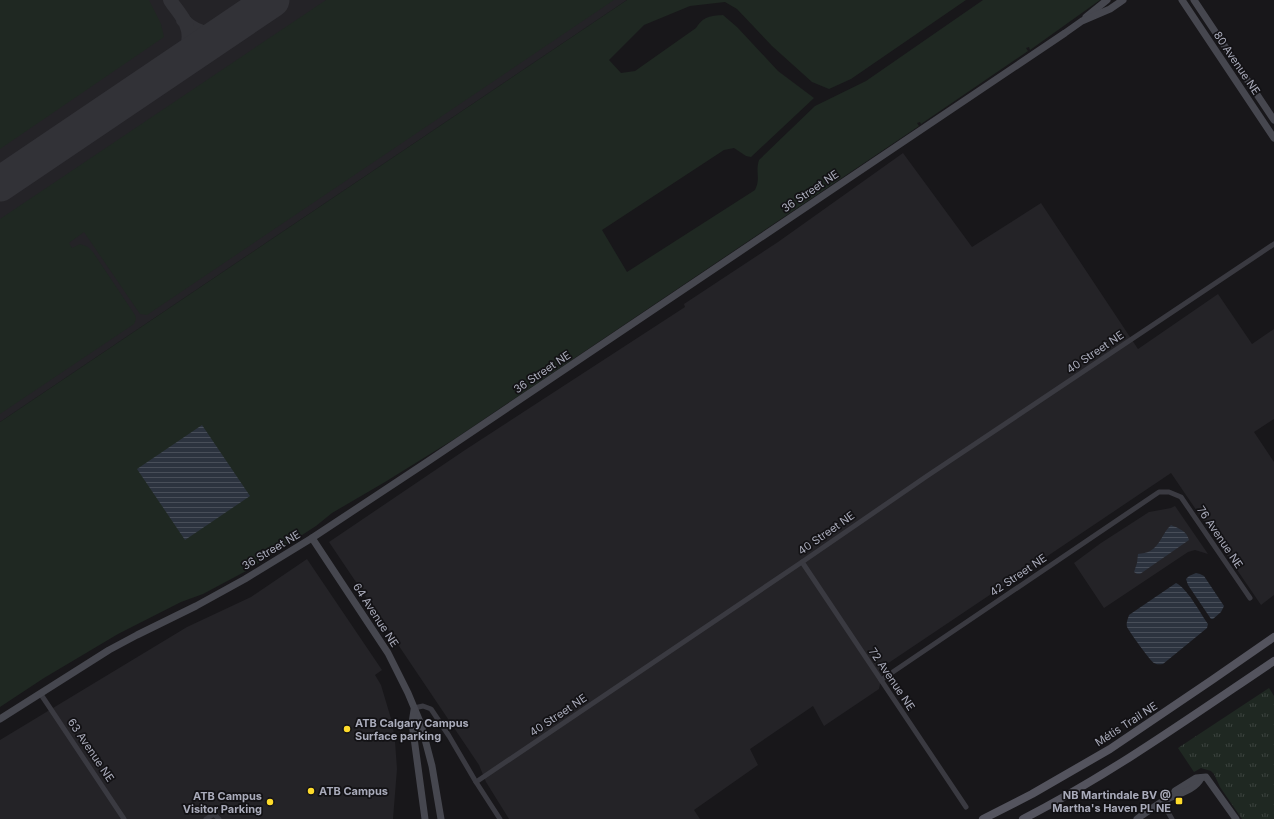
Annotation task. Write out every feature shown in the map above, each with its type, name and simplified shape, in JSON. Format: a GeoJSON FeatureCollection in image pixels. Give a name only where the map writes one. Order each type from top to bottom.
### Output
{"type":"FeatureCollection","features":[{"type":"Feature","properties":{"kind":"main road","name":"Métis Trail NE"},"geometry":{"type":"LineString","coordinates":[[983,819],[1032,794],[1110,749],[1274,637]]}},
{"type":"Feature","properties":{"kind":"main road"},"geometry":{"type":"LineString","coordinates":[[1023,819],[1073,793],[1118,766],[1274,661]]}},
{"type":"Feature","properties":{"kind":"street","name":"36 Street NE"},"geometry":{"type":"LineString","coordinates":[[0,719],[109,650],[137,634],[196,606],[245,579],[312,538],[1082,21],[1107,0]]}},
{"type":"Feature","properties":{"kind":"street","name":"36 Street NE"},"geometry":{"type":"LineString","coordinates":[[1082,21],[1110,9],[1123,0]]}},
{"type":"Feature","properties":{"kind":"street","name":"80 Avenue NE"},"geometry":{"type":"LineString","coordinates":[[1182,0],[1274,138]]}},
{"type":"Feature","properties":{"kind":"street","name":"80 Avenue NE"},"geometry":{"type":"LineString","coordinates":[[1196,1],[1274,120]]}},
{"type":"Feature","properties":{"kind":"street","name":"40 Street NE"},"geometry":{"type":"LineString","coordinates":[[476,782],[927,476],[1274,244]]}},
{"type":"Feature","properties":{"kind":"street","name":"42 Street NE"},"geometry":{"type":"LineString","coordinates":[[881,680],[1159,492],[1169,492]]}},
{"type":"Feature","properties":{"kind":"street","name":"76 Avenue NE"},"geometry":{"type":"LineString","coordinates":[[1169,492],[1181,497],[1250,598]]}},
{"type":"Feature","properties":{"kind":"street","name":"64 Avenue NE"},"geometry":{"type":"LineString","coordinates":[[312,538],[388,653],[414,708],[421,724],[432,766],[441,819]]}},
{"type":"Feature","properties":{"kind":"street","name":"72 Avenue NE"},"geometry":{"type":"LineString","coordinates":[[802,562],[966,807]]}},
{"type":"Feature","properties":{"kind":"street","name":"63 Avenue NE"},"geometry":{"type":"LineString","coordinates":[[40,693],[124,819]]}},
{"type":"Feature","properties":{"kind":"street"},"geometry":{"type":"LineString","coordinates":[[414,708],[423,706],[430,709],[449,736],[500,819]]}},
{"type":"Feature","properties":{"kind":"street","name":"64 Avenue NE"},"geometry":{"type":"LineString","coordinates":[[414,708],[412,723],[425,819]]}},
{"type":"Feature","properties":{"kind":"street"},"geometry":{"type":"LineString","coordinates":[[1137,819],[1173,796],[1175,791],[1196,778],[1206,777],[1236,819]]}},
{"type":"Feature","properties":{"kind":"street"},"geometry":{"type":"LineString","coordinates":[[1162,802],[1172,819]]}},
{"type":"Feature","properties":{"kind":"street"},"geometry":{"type":"LineString","coordinates":[[206,819],[214,814],[219,819]]}},
{"type":"Feature","properties":{"kind":"shaded area"},"geometry":{"type":"Polygon","coordinates":[[[0,0],[627,0],[0,422],[0,0]]]}},
{"type":"Feature","properties":{"kind":"shaded area"},"geometry":{"type":"Polygon","coordinates":[[[903,153],[972,247],[1041,203],[1138,349],[1218,294],[1252,344],[1274,329],[1274,419],[1254,432],[1274,462],[1274,595],[1261,605],[1171,473],[884,666],[879,689],[824,726],[813,706],[750,749],[758,765],[694,810],[700,819],[509,819],[486,782],[479,765],[329,542],[465,450],[685,307],[684,304],[778,242],[903,153]]]}},
{"type":"Feature","properties":{"kind":"shaded area"},"geometry":{"type":"Polygon","coordinates":[[[1175,506],[1208,554],[1195,550],[1188,552],[1104,608],[1074,563],[1101,543],[1149,512],[1175,506]]]}},
{"type":"Feature","properties":{"kind":"shaded area"},"geometry":{"type":"Polygon","coordinates":[[[307,559],[382,670],[375,675],[381,685],[392,722],[395,741],[397,769],[393,819],[0,819],[0,740],[187,627],[251,597],[307,559]]]}},
{"type":"Feature","properties":{"kind":"green space"},"geometry":{"type":"Polygon","coordinates":[[[0,0],[149,0],[161,24],[164,37],[0,149],[0,0]]]}},
{"type":"Feature","properties":{"kind":"green space"},"geometry":{"type":"Polygon","coordinates":[[[326,0],[614,0],[147,315],[140,314],[84,232],[69,243],[72,248],[80,244],[88,247],[93,252],[135,315],[136,319],[134,324],[0,414],[0,219],[326,0]]]}},
{"type":"Feature","properties":{"kind":"green space"},"geometry":{"type":"Polygon","coordinates":[[[627,0],[966,0],[851,79],[829,89],[812,82],[772,46],[737,9],[725,2],[690,6],[644,25],[609,60],[621,73],[635,71],[696,28],[705,19],[711,16],[723,15],[737,27],[778,71],[814,98],[751,157],[746,156],[734,148],[724,150],[602,230],[627,272],[755,190],[758,182],[759,160],[815,106],[866,81],[983,0],[1100,0],[1030,50],[1029,47],[1026,48],[1028,51],[921,124],[920,122],[917,123],[919,126],[456,438],[332,513],[316,526],[248,570],[203,594],[181,602],[118,634],[44,678],[0,707],[0,422],[627,0]]]}},
{"type":"Feature","properties":{"kind":"green space"},"geometry":{"type":"Polygon","coordinates":[[[1269,688],[1274,696],[1274,819],[1242,819],[1220,787],[1214,774],[1211,771],[1201,768],[1194,772],[1178,748],[1269,688]]]}},
{"type":"Feature","properties":{"kind":"water"},"geometry":{"type":"Polygon","coordinates":[[[202,425],[250,496],[185,540],[137,469],[202,425]]]}},
{"type":"Feature","properties":{"kind":"water"},"geometry":{"type":"Polygon","coordinates":[[[1171,525],[1184,532],[1189,540],[1140,574],[1134,572],[1138,554],[1153,549],[1171,525]]]}},
{"type":"Feature","properties":{"kind":"water"},"geometry":{"type":"Polygon","coordinates":[[[1196,573],[1204,576],[1224,606],[1221,612],[1213,619],[1211,619],[1188,585],[1186,579],[1196,573]]]}},
{"type":"Feature","properties":{"kind":"water"},"geometry":{"type":"Polygon","coordinates":[[[1176,583],[1185,590],[1208,624],[1207,628],[1163,664],[1156,664],[1149,658],[1129,630],[1127,627],[1127,621],[1129,615],[1176,583]]]}},
{"type":"Feature","properties":{"kind":"taxiway"},"geometry":{"type":"LineString","coordinates":[[142,86],[160,75],[177,61],[188,45],[189,35],[186,24],[170,0]]}},
{"type":"Feature","properties":{"kind":"taxiway"},"geometry":{"type":"LineString","coordinates":[[183,20],[191,27],[199,31],[206,33],[220,31],[227,28],[268,0]]}},
{"type":"Feature","properties":{"kind":"runway"},"geometry":{"type":"LineString","coordinates":[[0,184],[272,0]]}},
{"type":"Feature","properties":{"kind":"place","name":"ATB Calgary Campus Surface parking"},"geometry":{"type":"Point","coordinates":[347,729]}},
{"type":"Feature","properties":{"kind":"place","name":"ATB Campus"},"geometry":{"type":"Point","coordinates":[311,791]}},
{"type":"Feature","properties":{"kind":"place","name":"NB Martindale BV @ Martha's Haven PL NE"},"geometry":{"type":"Point","coordinates":[1179,801]}},
{"type":"Feature","properties":{"kind":"place","name":"ATB Campus Visitor Parking"},"geometry":{"type":"Point","coordinates":[270,802]}}]}
